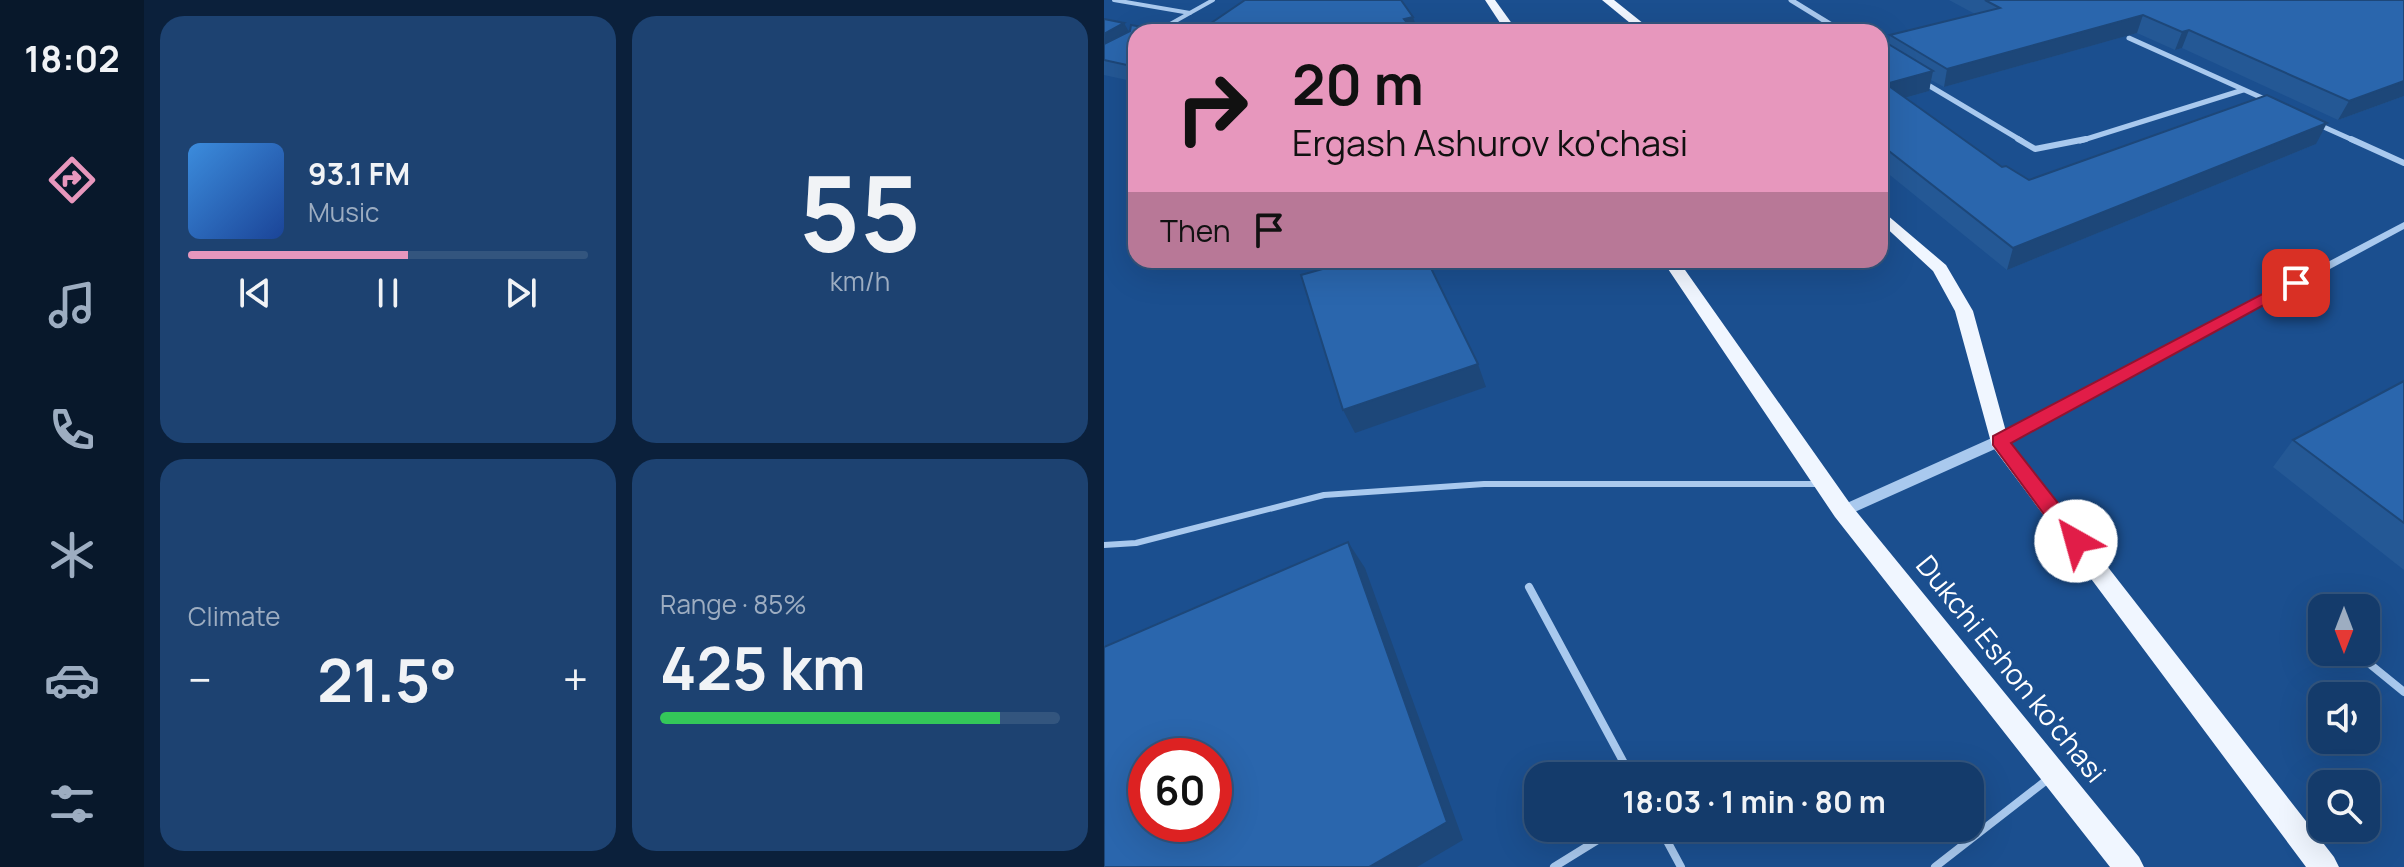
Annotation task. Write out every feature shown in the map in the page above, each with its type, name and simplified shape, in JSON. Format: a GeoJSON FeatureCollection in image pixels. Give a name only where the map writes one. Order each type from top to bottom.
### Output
{"type":"FeatureCollection","features":[{"type":"Feature","properties":{"kind":"main road"},"geometry":{"type":"LineString","coordinates":[[1490,0],[1506,24]]}},
{"type":"Feature","properties":{"kind":"main road"},"geometry":{"type":"LineString","coordinates":[[1607,0],[1638,24]]}},
{"type":"Feature","properties":{"kind":"main road"},"geometry":{"type":"LineString","coordinates":[[1888,221],[1940,268],[1964,311],[1999,441],[2324,867]]}},
{"type":"Feature","properties":{"kind":"main road","name":"Dukchi Eshon ko'chasi"},"geometry":{"type":"LineString","coordinates":[[1676,268],[1843,511],[2129,867]]}},
{"type":"Feature","properties":{"kind":"street"},"geometry":{"type":"LineString","coordinates":[[1791,0],[1828,23]]}},
{"type":"Feature","properties":{"kind":"street"},"geometry":{"type":"LineString","coordinates":[[1824,24],[1828,23]]}},
{"type":"Feature","properties":{"kind":"street"},"geometry":{"type":"LineString","coordinates":[[2129,38],[2283,108]]}},
{"type":"Feature","properties":{"kind":"street"},"geometry":{"type":"LineString","coordinates":[[1921,80],[2035,149],[2064,146],[2243,90]]}},
{"type":"Feature","properties":{"kind":"street"},"geometry":{"type":"LineString","coordinates":[[2310,120],[2404,163]]}},
{"type":"Feature","properties":{"kind":"street"},"geometry":{"type":"LineString","coordinates":[[1843,511],[1999,441],[2404,225]]}},
{"type":"Feature","properties":{"kind":"lane"},"geometry":{"type":"LineString","coordinates":[[1114,0],[1190,13]]}},
{"type":"Feature","properties":{"kind":"lane"},"geometry":{"type":"LineString","coordinates":[[1170,24],[1213,0]]}},
{"type":"Feature","properties":{"kind":"lane"},"geometry":{"type":"LineString","coordinates":[[1104,545],[1136,543],[1324,495],[1484,484],[1824,484]]}},
{"type":"Feature","properties":{"kind":"lane"},"geometry":{"type":"LineString","coordinates":[[1529,587],[1623,762]]}},
{"type":"Feature","properties":{"kind":"lane"},"geometry":{"type":"LineString","coordinates":[[2372,666],[2404,692]]}},
{"type":"Feature","properties":{"kind":"lane"},"geometry":{"type":"LineString","coordinates":[[1935,867],[2054,774]]}},
{"type":"Feature","properties":{"kind":"lane"},"geometry":{"type":"LineString","coordinates":[[1554,867],[1594,842]]}},
{"type":"Feature","properties":{"kind":"lane"},"geometry":{"type":"LineString","coordinates":[[1668,842],[1681,867]]}},
{"type":"Feature","properties":{"kind":"building"},"geometry":{"type":"Polygon","coordinates":[[[1245,0],[1401,0],[1413,17],[1404,19],[1408,24],[1210,24],[1245,0]]]}},
{"type":"Feature","properties":{"kind":"building"},"geometry":{"type":"Polygon","coordinates":[[[1985,0],[2404,0],[2404,81],[2349,101],[2189,30],[2182,32],[2143,15],[1947,69],[1890,35],[2000,8],[1985,0]]]}},
{"type":"Feature","properties":{"kind":"building"},"geometry":{"type":"Polygon","coordinates":[[[1104,19],[1124,23],[1104,34],[1104,19]]]}},
{"type":"Feature","properties":{"kind":"building"},"geometry":{"type":"Polygon","coordinates":[[[1128,32],[1128,65],[1104,60],[1104,44],[1128,32]]]}},
{"type":"Feature","properties":{"kind":"building"},"geometry":{"type":"Polygon","coordinates":[[[1888,44],[1933,71],[1888,83],[1888,44]]]}},
{"type":"Feature","properties":{"kind":"building"},"geometry":{"type":"Polygon","coordinates":[[[1888,85],[2002,167],[2006,166],[2029,180],[2267,95],[2327,123],[2013,248],[1888,150],[1888,85]]]}},
{"type":"Feature","properties":{"kind":"building"},"geometry":{"type":"Polygon","coordinates":[[[1326,268],[1431,268],[1478,364],[1343,410],[1301,275],[1326,268]]]}},
{"type":"Feature","properties":{"kind":"building"},"geometry":{"type":"Polygon","coordinates":[[[2404,381],[2404,523],[2293,440],[2404,381]]]}},
{"type":"Feature","properties":{"kind":"building"},"geometry":{"type":"Polygon","coordinates":[[[1348,542],[1447,822],[1369,867],[1104,867],[1104,647],[1348,542]]]}},
{"type":"Feature","properties":{"kind":"route"},"geometry":{"type":"LineString","coordinates":[[2076,541],[1999,441],[2296,283]]}}]}
